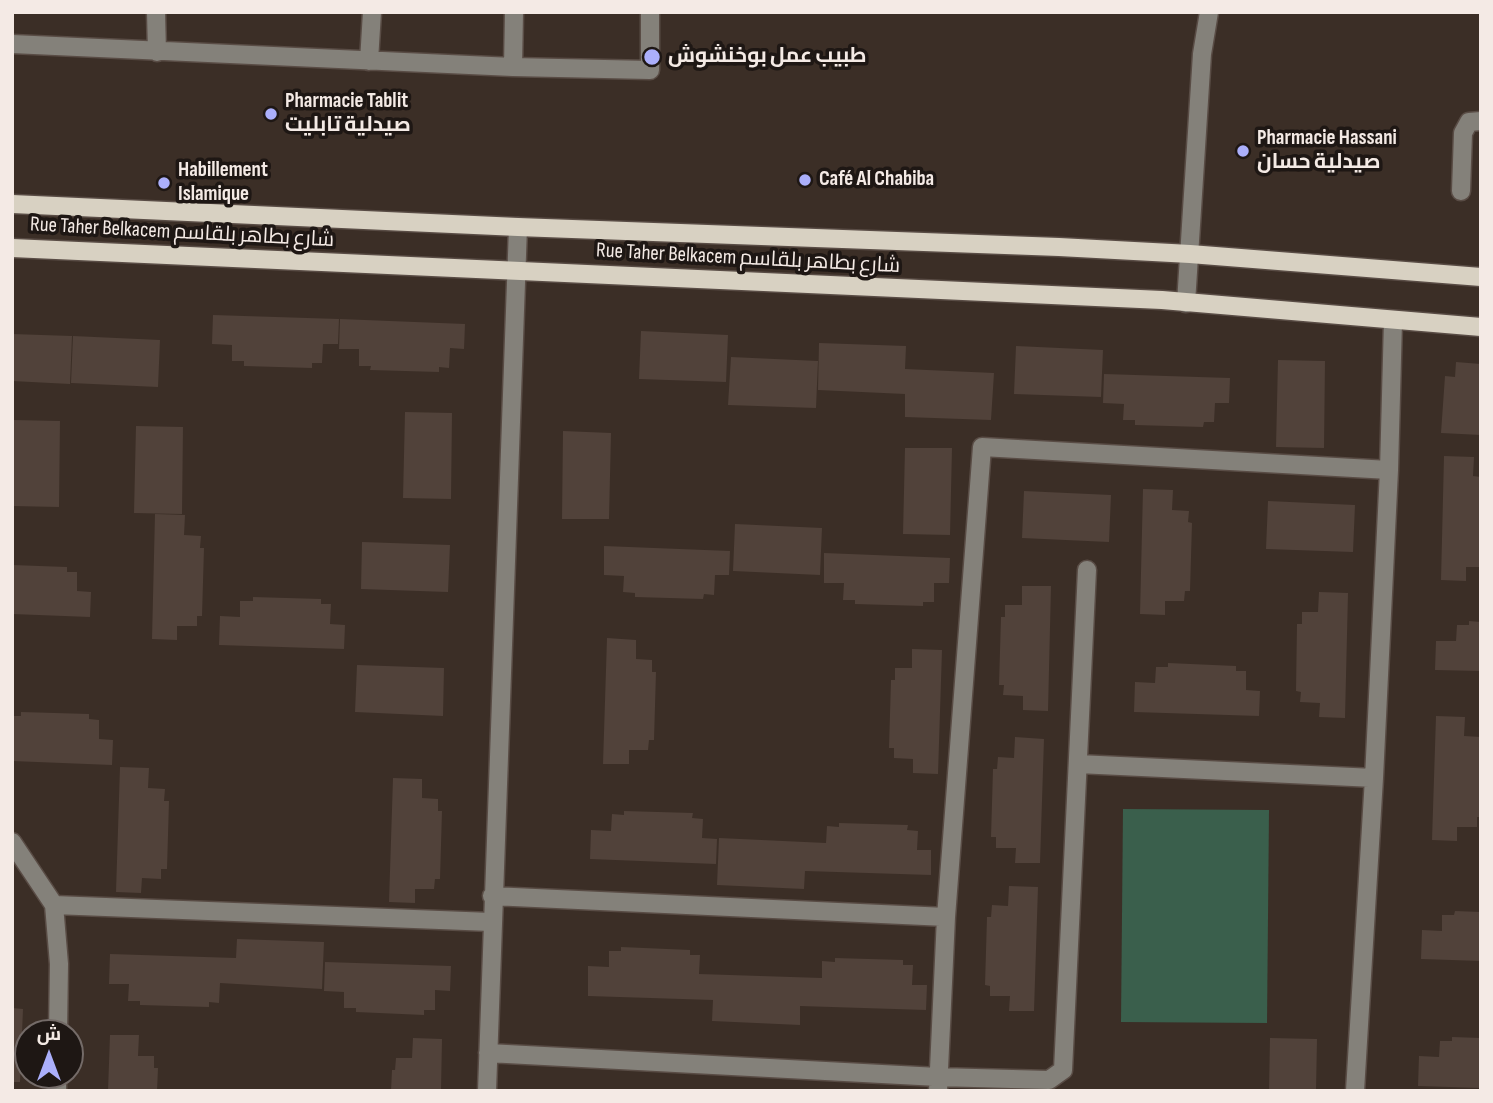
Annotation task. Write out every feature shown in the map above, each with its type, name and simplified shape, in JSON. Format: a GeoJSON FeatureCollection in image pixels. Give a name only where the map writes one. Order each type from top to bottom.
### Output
{"type":"FeatureCollection","features":[{"type":"Feature","properties":{"kind":"main road","name":"Rue Taher Belkacem شارع بطاهر بلقاسم"},"geometry":{"type":"LineString","coordinates":[[12,204],[1190,254],[1481,277]]}},
{"type":"Feature","properties":{"kind":"main road","name":"Rue Taher Belkacem شارع بطاهر بلقاسم"},"geometry":{"type":"LineString","coordinates":[[12,248],[1186,303],[1481,327]]}},
{"type":"Feature","properties":{"kind":"street"},"geometry":{"type":"LineString","coordinates":[[156,12],[157,52]]}},
{"type":"Feature","properties":{"kind":"street"},"geometry":{"type":"LineString","coordinates":[[369,61],[372,12]]}},
{"type":"Feature","properties":{"kind":"street"},"geometry":{"type":"LineString","coordinates":[[513,67],[514,12]]}},
{"type":"Feature","properties":{"kind":"street"},"geometry":{"type":"LineString","coordinates":[[12,44],[513,67],[650,70],[650,12]]}},
{"type":"Feature","properties":{"kind":"street"},"geometry":{"type":"LineString","coordinates":[[1186,303],[1202,54],[1209,12]]}},
{"type":"Feature","properties":{"kind":"street"},"geometry":{"type":"LineString","coordinates":[[1461,191],[1464,133],[1469,122],[1481,121]]}},
{"type":"Feature","properties":{"kind":"street"},"geometry":{"type":"LineString","coordinates":[[487,1091],[518,227]]}},
{"type":"Feature","properties":{"kind":"street"},"geometry":{"type":"LineString","coordinates":[[1355,1091],[1389,470],[1392,321]]}},
{"type":"Feature","properties":{"kind":"street"},"geometry":{"type":"LineString","coordinates":[[938,1084],[946,917],[982,447],[1389,470]]}},
{"type":"Feature","properties":{"kind":"street"},"geometry":{"type":"LineString","coordinates":[[488,1052],[938,1084],[1049,1080],[1063,1070],[1087,570]]}},
{"type":"Feature","properties":{"kind":"street"},"geometry":{"type":"LineString","coordinates":[[1078,764],[1374,778]]}},
{"type":"Feature","properties":{"kind":"street"},"geometry":{"type":"LineString","coordinates":[[12,842],[54,905],[59,964],[58,1019]]}},
{"type":"Feature","properties":{"kind":"street"},"geometry":{"type":"LineString","coordinates":[[492,896],[946,917]]}},
{"type":"Feature","properties":{"kind":"street"},"geometry":{"type":"LineString","coordinates":[[54,905],[491,922]]}},
{"type":"Feature","properties":{"kind":"green space"},"geometry":{"type":"Polygon","coordinates":[[[1123,809],[1269,810],[1267,1023],[1121,1022],[1123,809]]]}},
{"type":"Feature","properties":{"kind":"building"},"geometry":{"type":"Polygon","coordinates":[[[213,315],[339,319],[338,344],[323,344],[322,363],[312,363],[312,368],[244,366],[244,361],[232,361],[232,345],[212,344],[213,315]]]}},
{"type":"Feature","properties":{"kind":"building"},"geometry":{"type":"Polygon","coordinates":[[[340,319],[465,324],[464,349],[450,348],[449,368],[439,367],[439,372],[370,370],[371,366],[359,366],[359,349],[339,349],[340,319]]]}},
{"type":"Feature","properties":{"kind":"building"},"geometry":{"type":"Polygon","coordinates":[[[641,331],[728,335],[726,382],[639,379],[641,331]]]}},
{"type":"Feature","properties":{"kind":"building"},"geometry":{"type":"Polygon","coordinates":[[[12,334],[72,336],[70,384],[12,381],[12,334]]]}},
{"type":"Feature","properties":{"kind":"building"},"geometry":{"type":"Polygon","coordinates":[[[73,336],[160,340],[158,387],[71,383],[73,336]]]}},
{"type":"Feature","properties":{"kind":"building"},"geometry":{"type":"Polygon","coordinates":[[[819,343],[906,346],[905,369],[994,373],[991,420],[905,417],[905,394],[818,390],[819,343]]]}},
{"type":"Feature","properties":{"kind":"building"},"geometry":{"type":"Polygon","coordinates":[[[1016,346],[1103,350],[1101,397],[1014,394],[1016,346]]]}},
{"type":"Feature","properties":{"kind":"building"},"geometry":{"type":"Polygon","coordinates":[[[731,357],[818,361],[816,408],[728,405],[731,357]]]}},
{"type":"Feature","properties":{"kind":"building"},"geometry":{"type":"Polygon","coordinates":[[[1278,360],[1325,361],[1324,448],[1276,447],[1278,360]]]}},
{"type":"Feature","properties":{"kind":"building"},"geometry":{"type":"Polygon","coordinates":[[[1456,362],[1481,364],[1481,435],[1441,433],[1445,376],[1455,377],[1456,362]]]}},
{"type":"Feature","properties":{"kind":"building"},"geometry":{"type":"Polygon","coordinates":[[[1104,374],[1230,378],[1229,403],[1215,403],[1214,422],[1204,422],[1203,427],[1135,425],[1135,420],[1123,420],[1124,404],[1103,403],[1104,374]]]}},
{"type":"Feature","properties":{"kind":"building"},"geometry":{"type":"Polygon","coordinates":[[[405,412],[452,413],[451,499],[403,498],[405,412]]]}},
{"type":"Feature","properties":{"kind":"building"},"geometry":{"type":"Polygon","coordinates":[[[13,420],[60,421],[59,507],[12,506],[13,420]]]}},
{"type":"Feature","properties":{"kind":"building"},"geometry":{"type":"Polygon","coordinates":[[[136,426],[183,427],[182,514],[134,513],[136,426]]]}},
{"type":"Feature","properties":{"kind":"building"},"geometry":{"type":"Polygon","coordinates":[[[563,431],[611,433],[609,519],[562,519],[563,431]]]}},
{"type":"Feature","properties":{"kind":"building"},"geometry":{"type":"Polygon","coordinates":[[[905,448],[952,448],[950,535],[903,534],[905,448]]]}},
{"type":"Feature","properties":{"kind":"building"},"geometry":{"type":"Polygon","coordinates":[[[1444,456],[1474,457],[1473,476],[1481,477],[1481,567],[1466,567],[1466,581],[1441,580],[1444,456]]]}},
{"type":"Feature","properties":{"kind":"building"},"geometry":{"type":"Polygon","coordinates":[[[1143,489],[1173,490],[1172,510],[1189,511],[1188,522],[1192,523],[1190,591],[1185,591],[1184,601],[1165,601],[1165,615],[1140,614],[1143,489]]]}},
{"type":"Feature","properties":{"kind":"building"},"geometry":{"type":"Polygon","coordinates":[[[1024,491],[1111,495],[1109,542],[1022,538],[1024,491]]]}},
{"type":"Feature","properties":{"kind":"building"},"geometry":{"type":"Polygon","coordinates":[[[1268,501],[1355,505],[1353,552],[1266,549],[1268,501]]]}},
{"type":"Feature","properties":{"kind":"building"},"geometry":{"type":"Polygon","coordinates":[[[155,514],[185,515],[184,535],[201,536],[200,548],[204,548],[202,616],[197,616],[197,626],[177,626],[177,640],[152,639],[155,514]]]}},
{"type":"Feature","properties":{"kind":"building"},"geometry":{"type":"Polygon","coordinates":[[[735,524],[822,528],[820,575],[733,571],[735,524]]]}},
{"type":"Feature","properties":{"kind":"building"},"geometry":{"type":"Polygon","coordinates":[[[362,542],[450,545],[448,592],[361,589],[362,542]]]}},
{"type":"Feature","properties":{"kind":"building"},"geometry":{"type":"Polygon","coordinates":[[[604,546],[730,551],[729,575],[715,575],[714,595],[704,594],[703,599],[635,597],[635,593],[623,592],[624,576],[604,575],[604,546]]]}},
{"type":"Feature","properties":{"kind":"building"},"geometry":{"type":"Polygon","coordinates":[[[824,553],[950,558],[949,583],[934,583],[934,602],[923,602],[923,606],[855,604],[855,600],[843,600],[844,583],[824,583],[824,553]]]}},
{"type":"Feature","properties":{"kind":"building"},"geometry":{"type":"Polygon","coordinates":[[[12,565],[67,567],[67,572],[77,572],[77,591],[91,592],[90,617],[12,614],[12,565]]]}},
{"type":"Feature","properties":{"kind":"building"},"geometry":{"type":"Polygon","coordinates":[[[1022,586],[1051,586],[1048,711],[1023,710],[1023,696],[1003,695],[1004,685],[999,685],[1001,617],[1005,617],[1005,605],[1022,605],[1022,586]]]}},
{"type":"Feature","properties":{"kind":"building"},"geometry":{"type":"Polygon","coordinates":[[[1319,592],[1348,593],[1345,718],[1319,717],[1320,703],[1300,702],[1301,692],[1296,691],[1297,624],[1302,624],[1302,612],[1318,612],[1319,592]]]}},
{"type":"Feature","properties":{"kind":"building"},"geometry":{"type":"Polygon","coordinates":[[[253,597],[321,599],[321,604],[331,604],[330,624],[345,625],[344,649],[219,645],[220,616],[240,617],[240,601],[253,601],[253,597]]]}},
{"type":"Feature","properties":{"kind":"building"},"geometry":{"type":"Polygon","coordinates":[[[1469,621],[1481,622],[1481,671],[1435,670],[1436,641],[1456,641],[1457,625],[1469,625],[1469,621]]]}},
{"type":"Feature","properties":{"kind":"building"},"geometry":{"type":"Polygon","coordinates":[[[607,638],[636,640],[636,659],[652,660],[652,672],[656,672],[654,740],[649,740],[648,750],[629,750],[629,764],[603,764],[607,638]]]}},
{"type":"Feature","properties":{"kind":"building"},"geometry":{"type":"Polygon","coordinates":[[[912,649],[942,650],[938,774],[913,773],[913,759],[894,758],[894,748],[889,748],[891,680],[895,680],[895,668],[912,668],[912,649]]]}},
{"type":"Feature","properties":{"kind":"building"},"geometry":{"type":"Polygon","coordinates":[[[1168,663],[1236,666],[1236,671],[1246,671],[1246,690],[1260,691],[1259,716],[1134,712],[1135,682],[1155,683],[1156,667],[1168,667],[1168,663]]]}},
{"type":"Feature","properties":{"kind":"building"},"geometry":{"type":"Polygon","coordinates":[[[357,665],[444,668],[443,716],[355,712],[357,665]]]}},
{"type":"Feature","properties":{"kind":"building"},"geometry":{"type":"Polygon","coordinates":[[[21,712],[89,714],[89,719],[99,720],[99,739],[113,740],[112,765],[12,761],[12,716],[21,716],[21,712]]]}},
{"type":"Feature","properties":{"kind":"building"},"geometry":{"type":"Polygon","coordinates":[[[1436,716],[1465,717],[1464,736],[1481,737],[1481,817],[1477,817],[1477,827],[1457,827],[1457,841],[1432,840],[1436,716]]]}},
{"type":"Feature","properties":{"kind":"building"},"geometry":{"type":"Polygon","coordinates":[[[1015,737],[1044,739],[1040,863],[1015,863],[1016,848],[996,848],[996,837],[991,837],[993,769],[997,769],[998,757],[1014,758],[1015,737]]]}},
{"type":"Feature","properties":{"kind":"building"},"geometry":{"type":"Polygon","coordinates":[[[120,767],[149,768],[148,788],[165,789],[164,801],[169,801],[167,869],[161,869],[161,879],[142,878],[141,893],[116,892],[120,767]]]}},
{"type":"Feature","properties":{"kind":"building"},"geometry":{"type":"Polygon","coordinates":[[[393,778],[422,779],[422,798],[438,799],[438,811],[442,811],[440,879],[435,879],[434,889],[415,889],[415,903],[389,902],[393,778]]]}},
{"type":"Feature","properties":{"kind":"building"},"geometry":{"type":"Polygon","coordinates":[[[624,811],[693,813],[692,818],[703,819],[702,838],[717,839],[716,864],[590,859],[591,830],[611,831],[612,814],[624,815],[624,811]]]}},
{"type":"Feature","properties":{"kind":"building"},"geometry":{"type":"Polygon","coordinates":[[[839,823],[908,825],[907,830],[918,831],[917,850],[931,850],[931,875],[805,871],[804,889],[717,885],[719,838],[826,843],[827,826],[839,827],[839,823]]]}},
{"type":"Feature","properties":{"kind":"building"},"geometry":{"type":"Polygon","coordinates":[[[1009,886],[1038,887],[1034,1011],[1009,1011],[1010,996],[990,996],[990,986],[985,985],[987,917],[991,917],[992,905],[1008,906],[1009,886]]]}},
{"type":"Feature","properties":{"kind":"building"},"geometry":{"type":"Polygon","coordinates":[[[1455,911],[1481,912],[1481,961],[1421,959],[1422,930],[1442,931],[1442,915],[1454,915],[1455,911]]]}},
{"type":"Feature","properties":{"kind":"building"},"geometry":{"type":"Polygon","coordinates":[[[237,939],[324,942],[322,989],[220,983],[219,1003],[209,1002],[209,1007],[140,1005],[140,1001],[128,1001],[129,984],[109,984],[110,954],[236,958],[237,939]]]}},
{"type":"Feature","properties":{"kind":"building"},"geometry":{"type":"Polygon","coordinates":[[[621,947],[690,950],[690,955],[700,955],[699,974],[822,978],[822,961],[835,962],[835,958],[903,960],[903,965],[913,965],[912,985],[927,985],[926,1010],[800,1006],[800,1025],[712,1021],[713,1000],[588,996],[588,966],[609,967],[609,951],[621,951],[621,947]]]}},
{"type":"Feature","properties":{"kind":"building"},"geometry":{"type":"Polygon","coordinates":[[[325,962],[451,966],[450,991],[435,990],[435,1010],[424,1010],[424,1015],[356,1012],[356,1008],[344,1008],[344,992],[324,991],[325,962]]]}},
{"type":"Feature","properties":{"kind":"building"},"geometry":{"type":"Polygon","coordinates":[[[12,1008],[23,1009],[23,1019],[14,1019],[12,1082],[12,1008]]]}},
{"type":"Feature","properties":{"kind":"building"},"geometry":{"type":"Polygon","coordinates":[[[110,1035],[139,1035],[138,1056],[154,1056],[154,1068],[158,1068],[157,1091],[108,1091],[110,1035]]]}},
{"type":"Feature","properties":{"kind":"building"},"geometry":{"type":"Polygon","coordinates":[[[1452,1037],[1481,1038],[1481,1088],[1418,1086],[1419,1056],[1439,1057],[1440,1041],[1452,1041],[1452,1037]]]}},
{"type":"Feature","properties":{"kind":"building"},"geometry":{"type":"Polygon","coordinates":[[[413,1038],[442,1039],[441,1091],[391,1091],[392,1070],[395,1070],[396,1058],[412,1058],[413,1038]]]}},
{"type":"Feature","properties":{"kind":"building"},"geometry":{"type":"Polygon","coordinates":[[[1270,1038],[1317,1039],[1316,1091],[1269,1091],[1270,1038]]]}},
{"type":"Feature","properties":{"kind":"place","name":"طبيب عمل بوخنشوش"},"geometry":{"type":"Point","coordinates":[652,57]}},
{"type":"Feature","properties":{"kind":"place","name":"Pharmacie Tablit صيدلية تابليت"},"geometry":{"type":"Point","coordinates":[271,114]}},
{"type":"Feature","properties":{"kind":"place","name":"Pharmacie Hassani صيدلية حسان"},"geometry":{"type":"Point","coordinates":[1243,151]}},
{"type":"Feature","properties":{"kind":"place","name":"Café Al Chabiba"},"geometry":{"type":"Point","coordinates":[805,180]}},
{"type":"Feature","properties":{"kind":"place","name":"Habillement Islamique"},"geometry":{"type":"Point","coordinates":[164,183]}}]}
